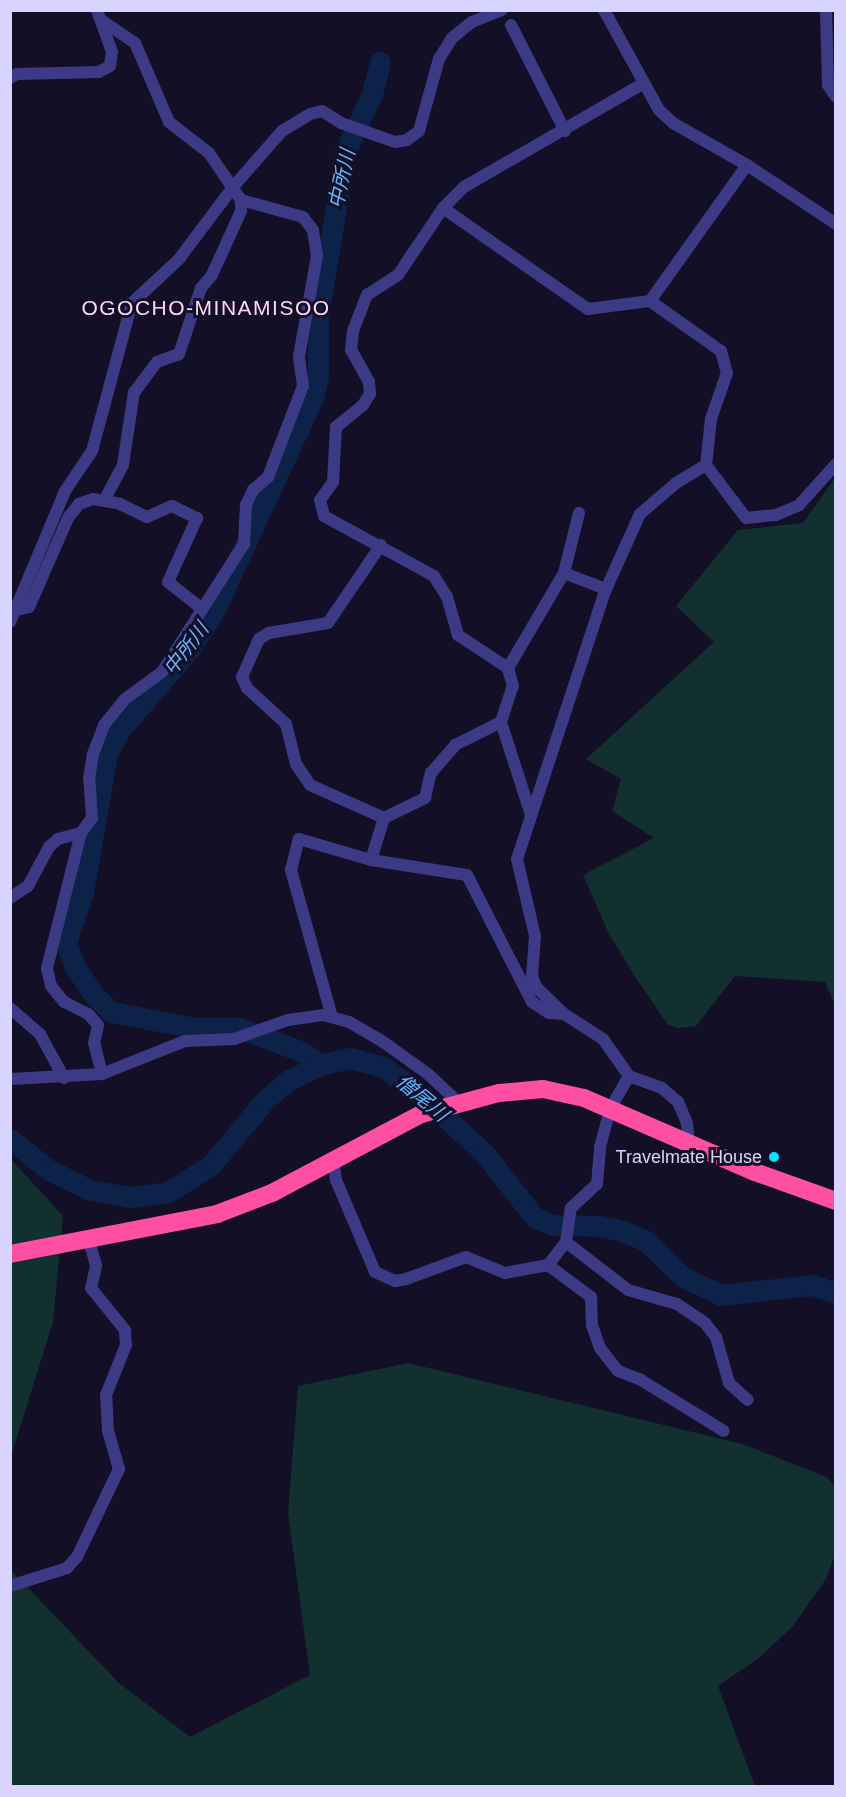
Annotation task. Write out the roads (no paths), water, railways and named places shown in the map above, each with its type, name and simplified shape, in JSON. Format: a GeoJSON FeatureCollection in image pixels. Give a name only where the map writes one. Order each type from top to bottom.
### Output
{"type":"FeatureCollection","features":[{"type":"Feature","properties":{"kind":"highway"},"geometry":{"type":"LineString","coordinates":[[10,1254],[217,1214],[272,1193],[422,1114],[499,1093],[543,1089],[584,1098],[790,1187],[836,1201]]}},
{"type":"Feature","properties":{"kind":"street"},"geometry":{"type":"LineString","coordinates":[[10,622],[17,610],[65,491],[92,451],[132,303],[179,259],[233,187],[282,131],[310,114],[322,111],[341,123],[395,142],[407,140],[419,131],[426,114],[439,59],[452,38],[472,22],[501,10]]}},
{"type":"Feature","properties":{"kind":"street"},"geometry":{"type":"LineString","coordinates":[[604,10],[659,110],[673,123],[747,165],[836,224]]}},
{"type":"Feature","properties":{"kind":"street"},"geometry":{"type":"LineString","coordinates":[[826,10],[828,85],[836,97]]}},
{"type":"Feature","properties":{"kind":"street"},"geometry":{"type":"LineString","coordinates":[[99,15],[135,43],[168,122],[209,153],[241,200],[303,217],[313,230],[317,255],[299,356],[303,386],[268,477],[253,490],[246,505],[244,544],[162,672],[125,699],[104,725],[89,778],[92,818],[81,833],[47,968],[51,986],[64,1002],[88,1014],[98,1024],[94,1043],[102,1074]]}},
{"type":"Feature","properties":{"kind":"street"},"geometry":{"type":"LineString","coordinates":[[10,78],[17,74],[99,72],[110,66],[112,52],[99,15]]}},
{"type":"Feature","properties":{"kind":"street"},"geometry":{"type":"LineString","coordinates":[[511,25],[565,131]]}},
{"type":"Feature","properties":{"kind":"street"},"geometry":{"type":"LineString","coordinates":[[531,815],[501,722],[513,686],[508,668],[458,635],[447,597],[434,576],[324,516],[320,500],[333,482],[336,427],[363,405],[370,394],[369,382],[351,350],[353,331],[367,295],[398,275],[443,208],[484,173],[565,131],[644,83]]}},
{"type":"Feature","properties":{"kind":"street"},"geometry":{"type":"LineString","coordinates":[[650,301],[747,165]]}},
{"type":"Feature","properties":{"kind":"street"},"geometry":{"type":"LineString","coordinates":[[105,499],[123,465],[134,392],[156,362],[179,354],[201,288],[236,222],[241,200]]}},
{"type":"Feature","properties":{"kind":"street"},"geometry":{"type":"LineString","coordinates":[[443,208],[588,309],[650,301],[721,351],[727,373],[711,419],[706,465],[746,518],[776,515],[798,506],[836,464]]}},
{"type":"Feature","properties":{"kind":"street"},"geometry":{"type":"LineString","coordinates":[[689,1143],[687,1123],[678,1102],[662,1088],[629,1076],[603,1039],[564,1014],[536,987],[532,976],[535,936],[517,859],[606,589],[640,514],[676,483],[706,465]]}},
{"type":"Feature","properties":{"kind":"street"},"geometry":{"type":"LineString","coordinates":[[17,610],[29,607],[68,518],[79,504],[105,499],[147,517],[172,506],[197,519],[168,582],[201,608]]}},
{"type":"Feature","properties":{"kind":"street"},"geometry":{"type":"LineString","coordinates":[[508,668],[564,573],[579,513]]}},
{"type":"Feature","properties":{"kind":"street"},"geometry":{"type":"LineString","coordinates":[[381,546],[328,623],[269,633],[259,639],[242,677],[247,688],[286,724],[296,764],[310,785],[384,818]]}},
{"type":"Feature","properties":{"kind":"street"},"geometry":{"type":"LineString","coordinates":[[564,573],[606,589]]}},
{"type":"Feature","properties":{"kind":"street"},"geometry":{"type":"LineString","coordinates":[[371,860],[384,818],[425,798],[431,773],[454,746],[501,722]]}},
{"type":"Feature","properties":{"kind":"street"},"geometry":{"type":"LineString","coordinates":[[10,897],[28,886],[49,847],[58,839],[81,833]]}},
{"type":"Feature","properties":{"kind":"street"},"geometry":{"type":"LineString","coordinates":[[332,1017],[291,870],[299,839],[371,860],[467,875],[532,1002],[549,1013],[564,1014]]}},
{"type":"Feature","properties":{"kind":"street"},"geometry":{"type":"LineString","coordinates":[[10,1008],[40,1034],[64,1078]]}},
{"type":"Feature","properties":{"kind":"street"},"geometry":{"type":"LineString","coordinates":[[10,1079],[64,1078],[102,1074],[185,1041],[234,1039],[288,1020],[322,1015],[332,1017],[379,1039],[428,1074],[459,1103]]}},
{"type":"Feature","properties":{"kind":"street"},"geometry":{"type":"LineString","coordinates":[[333,1160],[336,1180],[368,1261],[375,1272],[383,1277],[406,1279],[457,1257],[466,1257],[505,1273],[548,1265],[566,1242],[571,1208],[597,1184],[600,1147],[610,1109],[629,1076]]}},
{"type":"Feature","properties":{"kind":"street"},"geometry":{"type":"LineString","coordinates":[[10,1586],[67,1568],[77,1557],[119,1469],[108,1431],[106,1395],[126,1345],[125,1330],[92,1288],[96,1266],[89,1240]]}},
{"type":"Feature","properties":{"kind":"street"},"geometry":{"type":"LineString","coordinates":[[566,1242],[628,1290],[677,1304],[705,1323],[716,1337],[729,1383],[748,1400]]}},
{"type":"Feature","properties":{"kind":"street"},"geometry":{"type":"LineString","coordinates":[[548,1265],[591,1297],[592,1325],[600,1348],[618,1371],[641,1380],[724,1431]]}},
{"type":"Feature","properties":{"kind":"waterway","name":"中所川"},"geometry":{"type":"LineString","coordinates":[[320,1065],[303,1052],[239,1028],[195,1028],[111,1012],[95,996],[75,967],[66,942],[83,892],[107,754],[119,731],[189,650],[215,609],[313,398],[318,377],[318,317],[345,152],[372,94],[380,62]]}},
{"type":"Feature","properties":{"kind":"waterway","name":"僧尾川"},"geometry":{"type":"LineString","coordinates":[[10,1139],[49,1170],[90,1190],[129,1197],[168,1192],[211,1165],[266,1099],[289,1080],[320,1065],[350,1058],[384,1067],[429,1102],[485,1154],[535,1218],[552,1225],[600,1226],[625,1232],[646,1241],[683,1277],[721,1295],[812,1285],[836,1293]]}},
{"type":"Feature","properties":{"kind":"place","name":"Travelmate House"},"geometry":{"type":"Point","coordinates":[774,1157]}},
{"type":"Feature","properties":{"kind":"district","name":"OGOCHO-MINAMISOO"},"geometry":{"type":"Point","coordinates":[206,308]}}]}
